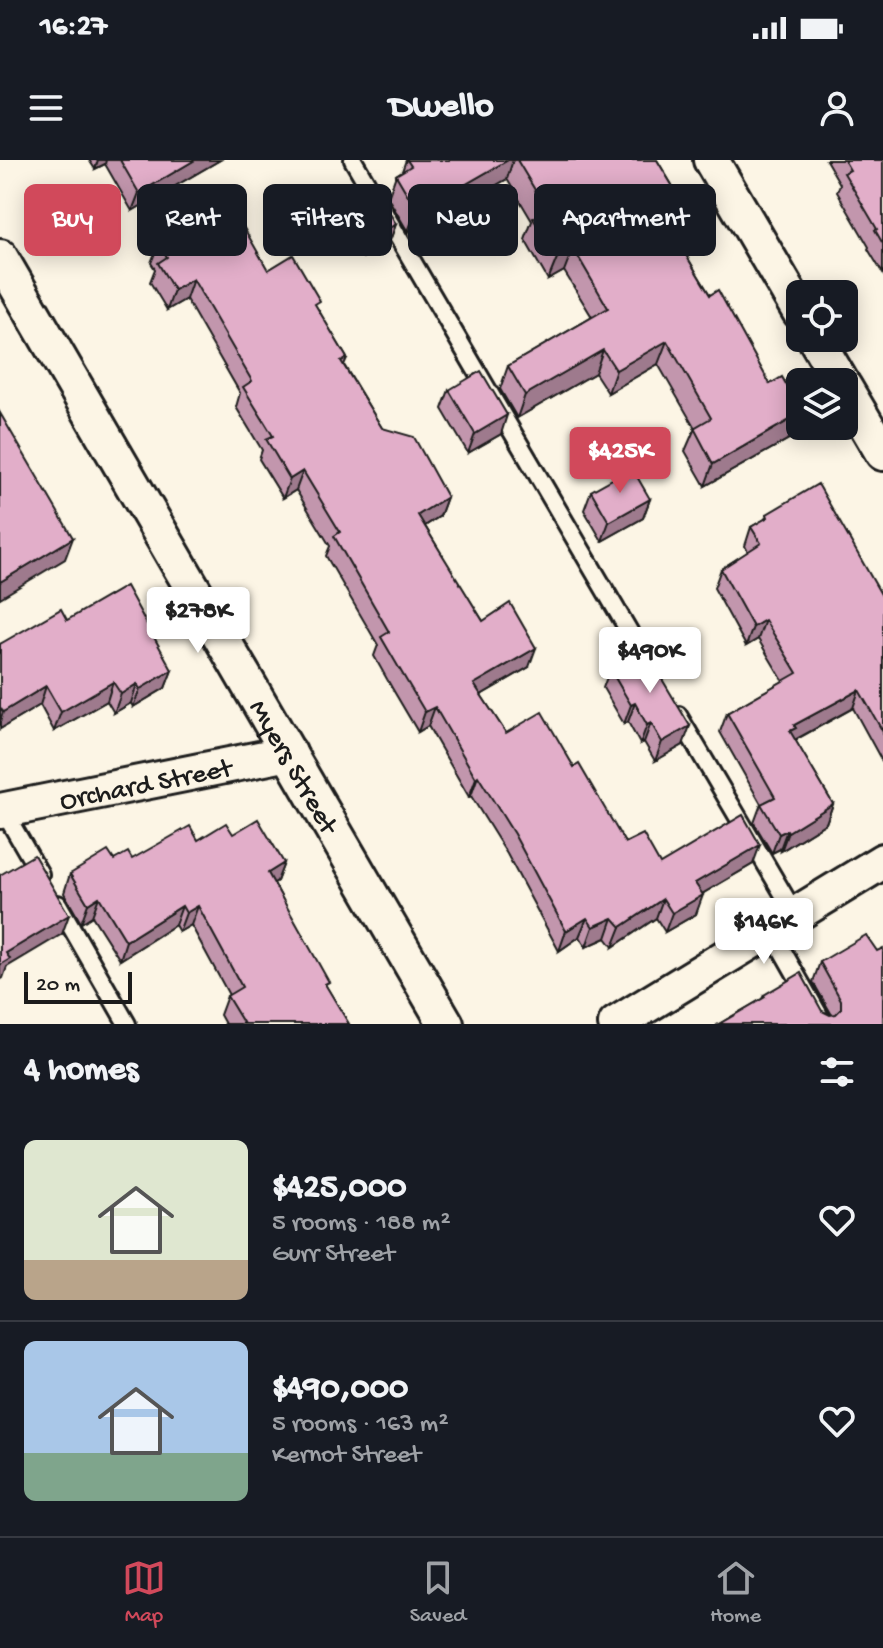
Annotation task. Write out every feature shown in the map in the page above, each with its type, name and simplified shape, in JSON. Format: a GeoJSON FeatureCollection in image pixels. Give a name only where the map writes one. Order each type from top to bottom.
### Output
{"type":"FeatureCollection","features":[{"type":"Feature","properties":{"kind":"street"},"geometry":{"type":"LineString","coordinates":[[711,160],[786,288]]}},
{"type":"Feature","properties":{"kind":"street","name":"Myers Street"},"geometry":{"type":"LineString","coordinates":[[0,257],[446,1024]]}},
{"type":"Feature","properties":{"kind":"street"},"geometry":{"type":"LineString","coordinates":[[858,410],[883,453]]}},
{"type":"Feature","properties":{"kind":"street","name":"Orchard Street"},"geometry":{"type":"LineString","coordinates":[[2,810],[289,753]]}},
{"type":"Feature","properties":{"kind":"street"},"geometry":{"type":"LineString","coordinates":[[616,1024],[883,861]]}},
{"type":"Feature","properties":{"kind":"lane"},"geometry":{"type":"LineString","coordinates":[[353,160],[662,688],[782,921],[824,1024]]}},
{"type":"Feature","properties":{"kind":"lane"},"geometry":{"type":"LineString","coordinates":[[2,810],[127,1024]]}},
{"type":"Feature","properties":{"kind":"building"},"geometry":{"type":"Polygon","coordinates":[[[120,160],[195,160],[154,184],[137,184],[137,190],[120,160]]]}},
{"type":"Feature","properties":{"kind":"building"},"geometry":{"type":"Polygon","coordinates":[[[407,160],[508,160],[466,184],[408,184],[408,195],[396,175],[411,166],[407,160]]]}},
{"type":"Feature","properties":{"kind":"building"},"geometry":{"type":"Polygon","coordinates":[[[517,160],[657,160],[671,184],[534,184],[534,188],[517,160]]]}},
{"type":"Feature","properties":{"kind":"building"},"geometry":{"type":"Polygon","coordinates":[[[844,160],[883,160],[883,244],[844,173],[850,170],[844,160]]]}},
{"type":"Feature","properties":{"kind":"building"},"geometry":{"type":"Polygon","coordinates":[[[247,233],[268,270],[294,256],[320,301],[315,304],[347,358],[341,361],[382,428],[414,437],[447,497],[418,515],[483,621],[510,603],[536,648],[474,684],[506,733],[542,712],[574,767],[579,764],[625,843],[643,834],[660,864],[743,815],[760,845],[695,883],[703,895],[672,913],[663,899],[621,927],[613,918],[593,927],[587,918],[566,931],[514,834],[478,776],[476,778],[435,707],[425,712],[381,637],[389,632],[334,536],[340,532],[303,471],[290,479],[266,439],[273,436],[243,387],[252,381],[193,279],[174,290],[158,263],[167,257],[247,256],[247,233]]]}},
{"type":"Feature","properties":{"kind":"building"},"geometry":{"type":"Polygon","coordinates":[[[578,256],[687,256],[710,295],[718,290],[770,384],[782,377],[786,384],[786,422],[713,464],[694,428],[711,418],[667,341],[616,370],[603,350],[525,395],[508,366],[608,308],[578,256]]]}},
{"type":"Feature","properties":{"kind":"building"},"geometry":{"type":"Polygon","coordinates":[[[481,371],[507,415],[475,434],[449,390],[481,371]]]}},
{"type":"Feature","properties":{"kind":"building"},"geometry":{"type":"Polygon","coordinates":[[[0,413],[73,538],[0,582],[0,413]]]}},
{"type":"Feature","properties":{"kind":"building"},"geometry":{"type":"Polygon","coordinates":[[[632,468],[650,499],[609,522],[591,491],[632,468]]]}},
{"type":"Feature","properties":{"kind":"building"},"geometry":{"type":"Polygon","coordinates":[[[818,484],[883,595],[883,732],[859,690],[794,725],[796,728],[790,731],[833,804],[788,832],[779,834],[761,804],[775,797],[727,713],[797,673],[765,620],[753,627],[721,569],[761,543],[751,527],[818,484]]]}},
{"type":"Feature","properties":{"kind":"building"},"geometry":{"type":"Polygon","coordinates":[[[126,586],[172,670],[140,689],[137,684],[121,694],[113,682],[61,712],[46,686],[3,712],[0,707],[0,644],[61,609],[67,620],[126,586]]]}},
{"type":"Feature","properties":{"kind":"building"},"geometry":{"type":"Polygon","coordinates":[[[644,649],[690,726],[662,742],[651,723],[647,725],[635,703],[631,705],[610,669],[644,649]]]}},
{"type":"Feature","properties":{"kind":"building"},"geometry":{"type":"Polygon","coordinates":[[[258,819],[284,863],[268,873],[349,1024],[244,1024],[227,996],[242,987],[198,906],[186,913],[182,906],[126,941],[99,897],[88,904],[70,874],[108,851],[114,860],[128,852],[132,859],[190,826],[198,840],[226,823],[233,834],[258,819]]]}},
{"type":"Feature","properties":{"kind":"building"},"geometry":{"type":"Polygon","coordinates":[[[34,855],[69,915],[6,953],[10,959],[0,965],[0,875],[34,855]]]}},
{"type":"Feature","properties":{"kind":"building"},"geometry":{"type":"Polygon","coordinates":[[[866,935],[877,951],[883,948],[883,1024],[719,1024],[801,973],[822,1011],[836,1014],[841,1009],[841,1000],[820,962],[866,935]]]}}]}
